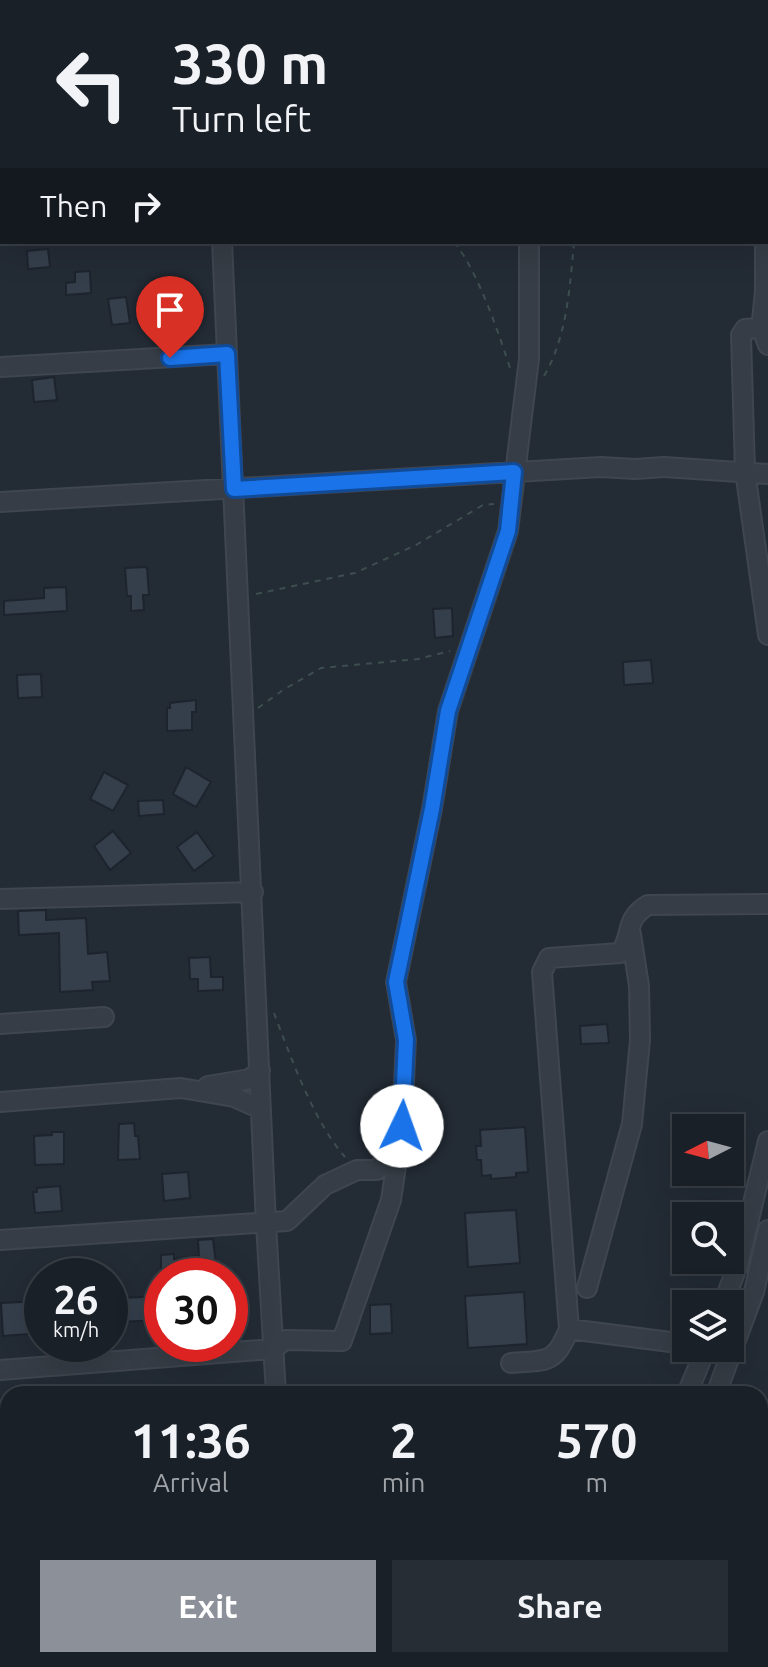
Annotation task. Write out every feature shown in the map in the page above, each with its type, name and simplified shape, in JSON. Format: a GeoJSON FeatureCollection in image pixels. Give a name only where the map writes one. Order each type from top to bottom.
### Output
{"type":"FeatureCollection","features":[{"type":"Feature","properties":{"kind":"street"},"geometry":{"type":"LineString","coordinates":[[222,244],[275,1386]]}},
{"type":"Feature","properties":{"kind":"street"},"geometry":{"type":"LineString","coordinates":[[0,1370],[273,1349],[285,1340],[342,1341],[391,1200],[402,1126],[406,1040],[396,982],[432,809],[448,711],[508,531],[529,359],[529,244]]}},
{"type":"Feature","properties":{"kind":"street"},"geometry":{"type":"LineString","coordinates":[[764,338],[765,244]]}},
{"type":"Feature","properties":{"kind":"street"},"geometry":{"type":"LineString","coordinates":[[764,338],[751,327],[741,335],[745,471],[768,635]]}},
{"type":"Feature","properties":{"kind":"street"},"geometry":{"type":"LineString","coordinates":[[0,367],[227,354]]}},
{"type":"Feature","properties":{"kind":"street"},"geometry":{"type":"LineString","coordinates":[[0,502],[514,472],[664,467],[768,474]]}},
{"type":"Feature","properties":{"kind":"street"},"geometry":{"type":"LineString","coordinates":[[0,899],[253,892]]}},
{"type":"Feature","properties":{"kind":"street"},"geometry":{"type":"LineString","coordinates":[[511,1363],[548,1360],[557,1354],[569,1329],[542,972],[549,958],[620,953],[627,945],[630,923],[636,912],[648,905],[768,904]]}},
{"type":"Feature","properties":{"kind":"street"},"geometry":{"type":"LineString","coordinates":[[587,1288],[632,1124],[640,1040],[640,999],[630,923]]}},
{"type":"Feature","properties":{"kind":"street"},"geometry":{"type":"LineString","coordinates":[[0,1024],[104,1017]]}},
{"type":"Feature","properties":{"kind":"street"},"geometry":{"type":"LineString","coordinates":[[0,1102],[181,1088],[250,1079],[260,1070]]}},
{"type":"Feature","properties":{"kind":"street"},"geometry":{"type":"LineString","coordinates":[[181,1088],[234,1097],[261,1109]]}},
{"type":"Feature","properties":{"kind":"street"},"geometry":{"type":"LineString","coordinates":[[0,1240],[287,1221],[325,1185],[357,1170],[377,1170],[386,1160],[402,1126]]}},
{"type":"Feature","properties":{"kind":"street"},"geometry":{"type":"LineString","coordinates":[[728,1290],[738,1265],[768,1141]]}},
{"type":"Feature","properties":{"kind":"street"},"geometry":{"type":"LineString","coordinates":[[719,1386],[754,1292],[768,1230]]}},
{"type":"Feature","properties":{"kind":"street"},"geometry":{"type":"LineString","coordinates":[[569,1329],[672,1342]]}},
{"type":"Feature","properties":{"kind":"street"},"geometry":{"type":"LineString","coordinates":[[690,1386],[700,1362]]}},
{"type":"Feature","properties":{"kind":"path"},"geometry":{"type":"LineString","coordinates":[[239,598],[355,573],[416,545],[483,505],[512,502]]}},
{"type":"Feature","properties":{"kind":"path"},"geometry":{"type":"LineString","coordinates":[[244,718],[321,668],[418,659],[469,646]]}},
{"type":"Feature","properties":{"kind":"path"},"geometry":{"type":"LineString","coordinates":[[273,1012],[293,1063],[334,1144],[357,1170]]}},
{"type":"Feature","properties":{"kind":"building"},"geometry":{"type":"Polygon","coordinates":[[[48,249],[50,267],[28,269],[27,251],[48,249]]]}},
{"type":"Feature","properties":{"kind":"building"},"geometry":{"type":"Polygon","coordinates":[[[90,271],[91,293],[66,295],[66,283],[75,282],[75,272],[90,271]]]}},
{"type":"Feature","properties":{"kind":"building"},"geometry":{"type":"Polygon","coordinates":[[[126,297],[130,323],[112,325],[108,299],[126,297]]]}},
{"type":"Feature","properties":{"kind":"building"},"geometry":{"type":"Polygon","coordinates":[[[54,377],[57,400],[34,402],[32,380],[54,377]]]}},
{"type":"Feature","properties":{"kind":"building"},"geometry":{"type":"Polygon","coordinates":[[[147,567],[149,595],[143,595],[144,610],[131,611],[125,568],[147,567]]]}},
{"type":"Feature","properties":{"kind":"building"},"geometry":{"type":"Polygon","coordinates":[[[66,587],[67,611],[4,615],[4,601],[44,598],[44,588],[66,587]]]}},
{"type":"Feature","properties":{"kind":"building"},"geometry":{"type":"Polygon","coordinates":[[[452,608],[453,636],[435,638],[433,609],[452,608]]]}},
{"type":"Feature","properties":{"kind":"building"},"geometry":{"type":"Polygon","coordinates":[[[651,660],[653,683],[624,685],[623,662],[651,660]]]}},
{"type":"Feature","properties":{"kind":"building"},"geometry":{"type":"Polygon","coordinates":[[[41,674],[42,697],[18,698],[17,675],[41,674]]]}},
{"type":"Feature","properties":{"kind":"building"},"geometry":{"type":"Polygon","coordinates":[[[196,700],[192,730],[167,731],[167,708],[170,708],[170,703],[196,700]]]}},
{"type":"Feature","properties":{"kind":"building"},"geometry":{"type":"Polygon","coordinates":[[[186,767],[211,782],[196,807],[173,794],[186,767]]]}},
{"type":"Feature","properties":{"kind":"building"},"geometry":{"type":"Polygon","coordinates":[[[104,772],[128,785],[113,811],[90,799],[104,772]]]}},
{"type":"Feature","properties":{"kind":"building"},"geometry":{"type":"Polygon","coordinates":[[[163,800],[164,814],[139,816],[138,801],[163,800]]]}},
{"type":"Feature","properties":{"kind":"building"},"geometry":{"type":"Polygon","coordinates":[[[113,831],[131,853],[110,870],[94,846],[113,831]]]}},
{"type":"Feature","properties":{"kind":"building"},"geometry":{"type":"Polygon","coordinates":[[[197,832],[214,856],[194,871],[177,847],[197,832]]]}},
{"type":"Feature","properties":{"kind":"building"},"geometry":{"type":"Polygon","coordinates":[[[46,910],[46,920],[86,918],[88,954],[107,952],[110,981],[92,982],[93,990],[60,992],[59,933],[19,935],[18,911],[46,910]]]}},
{"type":"Feature","properties":{"kind":"building"},"geometry":{"type":"Polygon","coordinates":[[[210,957],[211,977],[223,977],[223,990],[198,991],[198,979],[190,979],[189,958],[210,957]]]}},
{"type":"Feature","properties":{"kind":"building"},"geometry":{"type":"Polygon","coordinates":[[[607,1024],[609,1043],[581,1044],[580,1026],[607,1024]]]}},
{"type":"Feature","properties":{"kind":"building"},"geometry":{"type":"Polygon","coordinates":[[[134,1123],[140,1159],[118,1160],[119,1124],[134,1123]]]}},
{"type":"Feature","properties":{"kind":"building"},"geometry":{"type":"Polygon","coordinates":[[[525,1127],[528,1172],[516,1173],[516,1177],[491,1179],[491,1175],[482,1176],[476,1146],[481,1146],[480,1130],[525,1127]]]}},
{"type":"Feature","properties":{"kind":"building"},"geometry":{"type":"Polygon","coordinates":[[[52,1132],[64,1132],[64,1164],[35,1165],[34,1136],[52,1135],[52,1132]]]}},
{"type":"Feature","properties":{"kind":"building"},"geometry":{"type":"Polygon","coordinates":[[[188,1172],[190,1198],[164,1201],[162,1174],[188,1172]]]}},
{"type":"Feature","properties":{"kind":"building"},"geometry":{"type":"Polygon","coordinates":[[[60,1186],[62,1211],[35,1213],[33,1192],[37,1192],[37,1188],[60,1186]]]}},
{"type":"Feature","properties":{"kind":"building"},"geometry":{"type":"Polygon","coordinates":[[[516,1210],[520,1263],[468,1267],[465,1213],[516,1210]]]}},
{"type":"Feature","properties":{"kind":"building"},"geometry":{"type":"Polygon","coordinates":[[[213,1239],[215,1258],[182,1258],[199,1256],[198,1240],[213,1239]]]}},
{"type":"Feature","properties":{"kind":"building"},"geometry":{"type":"Polygon","coordinates":[[[174,1254],[174,1258],[161,1258],[161,1255],[174,1254]]]}},
{"type":"Feature","properties":{"kind":"building"},"geometry":{"type":"Polygon","coordinates":[[[524,1292],[527,1344],[468,1348],[465,1296],[524,1292]]]}},
{"type":"Feature","properties":{"kind":"building"},"geometry":{"type":"Polygon","coordinates":[[[144,1297],[144,1321],[128,1322],[128,1298],[144,1297]]]}},
{"type":"Feature","properties":{"kind":"building"},"geometry":{"type":"Polygon","coordinates":[[[24,1302],[24,1334],[3,1336],[1,1303],[24,1302]]]}},
{"type":"Feature","properties":{"kind":"building"},"geometry":{"type":"Polygon","coordinates":[[[391,1304],[392,1333],[370,1334],[370,1305],[391,1304]]]}},
{"type":"Feature","properties":{"kind":"route"},"geometry":{"type":"LineString","coordinates":[[170,358],[227,354],[234,489],[514,472],[508,531],[448,711],[432,809],[396,982],[406,1040],[402,1126]]}}]}
